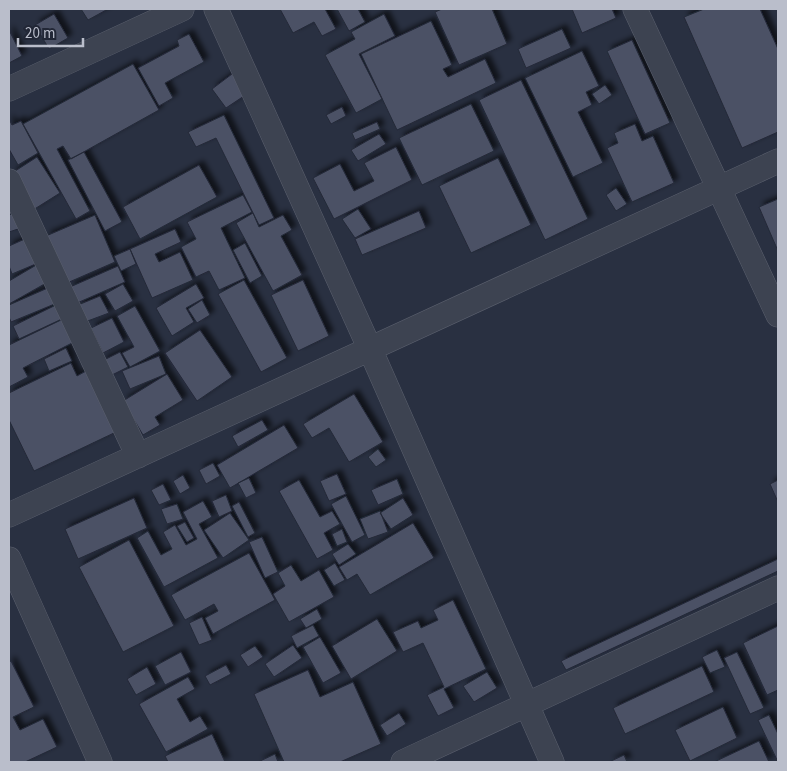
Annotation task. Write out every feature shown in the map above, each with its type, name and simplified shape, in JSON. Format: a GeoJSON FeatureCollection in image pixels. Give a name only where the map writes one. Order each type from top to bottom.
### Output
{"type":"FeatureCollection","features":[{"type":"Feature","properties":{"kind":"street"},"geometry":{"type":"LineString","coordinates":[[9,89],[182,9]]}},
{"type":"Feature","properties":{"kind":"street"},"geometry":{"type":"LineString","coordinates":[[216,9],[370,349],[552,762]]}},
{"type":"Feature","properties":{"kind":"street"},"geometry":{"type":"LineString","coordinates":[[635,9],[778,315]]}},
{"type":"Feature","properties":{"kind":"street"},"geometry":{"type":"LineString","coordinates":[[9,515],[778,161]]}},
{"type":"Feature","properties":{"kind":"street"},"geometry":{"type":"LineString","coordinates":[[9,181],[138,456]]}},
{"type":"Feature","properties":{"kind":"street"},"geometry":{"type":"LineString","coordinates":[[9,559],[100,762]]}},
{"type":"Feature","properties":{"kind":"street"},"geometry":{"type":"LineString","coordinates":[[402,762],[778,588]]}},
{"type":"Feature","properties":{"kind":"building"},"geometry":{"type":"Polygon","coordinates":[[[81,9],[108,9],[88,20],[81,9]]]}},
{"type":"Feature","properties":{"kind":"building"},"geometry":{"type":"Polygon","coordinates":[[[280,9],[325,9],[336,29],[322,36],[314,22],[293,33],[280,9]]]}},
{"type":"Feature","properties":{"kind":"building"},"geometry":{"type":"Polygon","coordinates":[[[337,9],[358,9],[365,22],[349,31],[337,9]]]}},
{"type":"Feature","properties":{"kind":"building"},"geometry":{"type":"Polygon","coordinates":[[[442,9],[492,9],[507,44],[459,65],[435,12],[442,9]]]}},
{"type":"Feature","properties":{"kind":"building"},"geometry":{"type":"Polygon","coordinates":[[[572,9],[612,9],[616,18],[582,33],[572,9]]]}},
{"type":"Feature","properties":{"kind":"building"},"geometry":{"type":"Polygon","coordinates":[[[704,9],[760,9],[778,49],[778,132],[742,148],[684,17],[704,9]]]}},
{"type":"Feature","properties":{"kind":"building"},"geometry":{"type":"Polygon","coordinates":[[[54,14],[68,38],[49,49],[35,25],[54,14]]]}},
{"type":"Feature","properties":{"kind":"building"},"geometry":{"type":"Polygon","coordinates":[[[384,14],[395,36],[359,54],[382,99],[356,113],[325,55],[355,39],[351,32],[384,14]]]}},
{"type":"Feature","properties":{"kind":"building"},"geometry":{"type":"Polygon","coordinates":[[[431,21],[452,65],[443,69],[448,77],[485,59],[496,83],[397,130],[361,54],[431,21]]]}},
{"type":"Feature","properties":{"kind":"building"},"geometry":{"type":"Polygon","coordinates":[[[562,29],[571,48],[526,68],[518,49],[562,29]]]}},
{"type":"Feature","properties":{"kind":"building"},"geometry":{"type":"Polygon","coordinates":[[[9,30],[22,56],[9,63],[9,30]]]}},
{"type":"Feature","properties":{"kind":"building"},"geometry":{"type":"Polygon","coordinates":[[[189,34],[204,62],[165,83],[173,98],[159,106],[138,68],[179,46],[177,40],[189,34]]]}},
{"type":"Feature","properties":{"kind":"building"},"geometry":{"type":"Polygon","coordinates":[[[632,40],[670,123],[645,134],[607,51],[632,40]]]}},
{"type":"Feature","properties":{"kind":"building"},"geometry":{"type":"Polygon","coordinates":[[[582,51],[599,86],[586,92],[592,105],[578,112],[603,163],[573,177],[525,78],[582,51]]]}},
{"type":"Feature","properties":{"kind":"building"},"geometry":{"type":"Polygon","coordinates":[[[133,64],[159,110],[71,159],[63,146],[57,149],[90,211],[76,219],[23,124],[133,64]]]}},
{"type":"Feature","properties":{"kind":"building"},"geometry":{"type":"Polygon","coordinates":[[[232,74],[247,94],[226,108],[212,89],[232,74]]]}},
{"type":"Feature","properties":{"kind":"building"},"geometry":{"type":"Polygon","coordinates":[[[521,80],[588,219],[545,240],[479,100],[521,80]]]}},
{"type":"Feature","properties":{"kind":"building"},"geometry":{"type":"Polygon","coordinates":[[[605,85],[612,95],[599,104],[592,94],[605,85]]]}},
{"type":"Feature","properties":{"kind":"building"},"geometry":{"type":"Polygon","coordinates":[[[471,104],[494,151],[422,185],[399,138],[471,104]]]}},
{"type":"Feature","properties":{"kind":"building"},"geometry":{"type":"Polygon","coordinates":[[[342,107],[346,116],[331,124],[326,115],[342,107]]]}},
{"type":"Feature","properties":{"kind":"building"},"geometry":{"type":"Polygon","coordinates":[[[224,115],[274,218],[259,225],[216,138],[196,147],[188,132],[224,115]]]}},
{"type":"Feature","properties":{"kind":"building"},"geometry":{"type":"Polygon","coordinates":[[[9,119],[12,125],[21,121],[38,153],[18,165],[9,149],[9,119]]]}},
{"type":"Feature","properties":{"kind":"building"},"geometry":{"type":"Polygon","coordinates":[[[377,122],[380,129],[355,140],[352,133],[377,122]]]}},
{"type":"Feature","properties":{"kind":"building"},"geometry":{"type":"Polygon","coordinates":[[[635,124],[642,141],[653,136],[674,183],[632,202],[607,148],[618,143],[614,133],[635,124]]]}},
{"type":"Feature","properties":{"kind":"building"},"geometry":{"type":"Polygon","coordinates":[[[379,134],[386,144],[358,161],[351,150],[379,134]]]}},
{"type":"Feature","properties":{"kind":"building"},"geometry":{"type":"Polygon","coordinates":[[[396,147],[412,180],[334,219],[313,178],[340,164],[354,191],[374,181],[364,163],[396,147]]]}},
{"type":"Feature","properties":{"kind":"building"},"geometry":{"type":"Polygon","coordinates":[[[84,152],[122,222],[105,231],[68,160],[84,152]]]}},
{"type":"Feature","properties":{"kind":"building"},"geometry":{"type":"Polygon","coordinates":[[[37,157],[60,193],[33,210],[12,173],[37,157]]]}},
{"type":"Feature","properties":{"kind":"building"},"geometry":{"type":"Polygon","coordinates":[[[498,158],[531,225],[471,253],[439,186],[498,158]]]}},
{"type":"Feature","properties":{"kind":"building"},"geometry":{"type":"Polygon","coordinates":[[[199,165],[217,197],[140,239],[123,207],[199,165]]]}},
{"type":"Feature","properties":{"kind":"building"},"geometry":{"type":"Polygon","coordinates":[[[616,188],[627,204],[616,211],[606,195],[616,188]]]}},
{"type":"Feature","properties":{"kind":"building"},"geometry":{"type":"Polygon","coordinates":[[[243,195],[252,212],[221,228],[245,278],[219,290],[209,271],[196,277],[181,247],[196,239],[187,222],[243,195]]]}},
{"type":"Feature","properties":{"kind":"building"},"geometry":{"type":"Polygon","coordinates":[[[778,199],[778,251],[759,207],[778,199]]]}},
{"type":"Feature","properties":{"kind":"building"},"geometry":{"type":"Polygon","coordinates":[[[358,209],[371,229],[355,238],[342,219],[358,209]]]}},
{"type":"Feature","properties":{"kind":"building"},"geometry":{"type":"Polygon","coordinates":[[[419,211],[426,228],[362,255],[355,239],[419,211]]]}},
{"type":"Feature","properties":{"kind":"building"},"geometry":{"type":"Polygon","coordinates":[[[15,213],[21,228],[9,232],[9,215],[15,213]]]}},
{"type":"Feature","properties":{"kind":"building"},"geometry":{"type":"Polygon","coordinates":[[[253,213],[259,227],[283,215],[292,230],[281,236],[302,275],[273,291],[236,223],[253,213]]]}},
{"type":"Feature","properties":{"kind":"building"},"geometry":{"type":"Polygon","coordinates":[[[95,215],[115,262],[67,283],[46,236],[95,215]]]}},
{"type":"Feature","properties":{"kind":"building"},"geometry":{"type":"Polygon","coordinates":[[[175,229],[181,242],[155,254],[159,262],[180,252],[193,280],[152,298],[130,249],[175,229]]]}},
{"type":"Feature","properties":{"kind":"building"},"geometry":{"type":"Polygon","coordinates":[[[27,238],[38,263],[12,274],[9,266],[9,246],[27,238]]]}},
{"type":"Feature","properties":{"kind":"building"},"geometry":{"type":"Polygon","coordinates":[[[245,243],[262,276],[250,283],[233,250],[245,243]]]}},
{"type":"Feature","properties":{"kind":"building"},"geometry":{"type":"Polygon","coordinates":[[[130,249],[136,264],[121,271],[114,256],[130,249]]]}},
{"type":"Feature","properties":{"kind":"building"},"geometry":{"type":"Polygon","coordinates":[[[38,264],[48,282],[9,304],[9,281],[38,264]]]}},
{"type":"Feature","properties":{"kind":"building"},"geometry":{"type":"Polygon","coordinates":[[[118,266],[125,282],[77,303],[70,287],[118,266]]]}},
{"type":"Feature","properties":{"kind":"building"},"geometry":{"type":"Polygon","coordinates":[[[244,280],[287,358],[261,372],[218,294],[244,280]]]}},
{"type":"Feature","properties":{"kind":"building"},"geometry":{"type":"Polygon","coordinates":[[[303,280],[329,336],[298,351],[271,295],[303,280]]]}},
{"type":"Feature","properties":{"kind":"building"},"geometry":{"type":"Polygon","coordinates":[[[123,284],[133,301],[115,311],[105,294],[123,284]]]}},
{"type":"Feature","properties":{"kind":"building"},"geometry":{"type":"Polygon","coordinates":[[[196,284],[204,298],[186,308],[194,322],[172,336],[156,308],[196,284]]]}},
{"type":"Feature","properties":{"kind":"building"},"geometry":{"type":"Polygon","coordinates":[[[50,287],[57,303],[11,322],[9,305],[50,287]]]}},
{"type":"Feature","properties":{"kind":"building"},"geometry":{"type":"Polygon","coordinates":[[[100,296],[109,313],[85,322],[78,305],[100,296]]]}},
{"type":"Feature","properties":{"kind":"building"},"geometry":{"type":"Polygon","coordinates":[[[202,300],[210,315],[197,323],[188,309],[202,300]]]}},
{"type":"Feature","properties":{"kind":"building"},"geometry":{"type":"Polygon","coordinates":[[[58,304],[64,318],[19,339],[13,326],[58,304]]]}},
{"type":"Feature","properties":{"kind":"building"},"geometry":{"type":"Polygon","coordinates":[[[135,306],[160,351],[130,367],[122,353],[134,347],[117,316],[135,306]]]}},
{"type":"Feature","properties":{"kind":"building"},"geometry":{"type":"Polygon","coordinates":[[[112,318],[124,342],[103,353],[91,328],[112,318]]]}},
{"type":"Feature","properties":{"kind":"building"},"geometry":{"type":"Polygon","coordinates":[[[63,319],[74,342],[23,368],[28,377],[9,387],[9,345],[63,319]]]}},
{"type":"Feature","properties":{"kind":"building"},"geometry":{"type":"Polygon","coordinates":[[[200,330],[232,377],[197,401],[165,353],[200,330]]]}},
{"type":"Feature","properties":{"kind":"building"},"geometry":{"type":"Polygon","coordinates":[[[66,348],[72,361],[49,371],[44,359],[66,348]]]}},
{"type":"Feature","properties":{"kind":"building"},"geometry":{"type":"Polygon","coordinates":[[[120,352],[128,367],[110,376],[102,361],[120,352]]]}},
{"type":"Feature","properties":{"kind":"building"},"geometry":{"type":"Polygon","coordinates":[[[159,356],[166,374],[130,389],[122,371],[159,356]]]}},
{"type":"Feature","properties":{"kind":"building"},"geometry":{"type":"Polygon","coordinates":[[[71,363],[77,376],[86,371],[116,432],[34,471],[9,420],[9,393],[71,363]]]}},
{"type":"Feature","properties":{"kind":"building"},"geometry":{"type":"Polygon","coordinates":[[[167,374],[183,400],[155,417],[160,425],[143,435],[123,401],[167,374]]]}},
{"type":"Feature","properties":{"kind":"building"},"geometry":{"type":"Polygon","coordinates":[[[354,394],[383,442],[349,462],[329,428],[312,438],[303,424],[354,394]]]}},
{"type":"Feature","properties":{"kind":"building"},"geometry":{"type":"Polygon","coordinates":[[[262,420],[268,430],[238,447],[232,436],[262,420]]]}},
{"type":"Feature","properties":{"kind":"building"},"geometry":{"type":"Polygon","coordinates":[[[284,425],[298,448],[230,488],[217,465],[284,425]]]}},
{"type":"Feature","properties":{"kind":"building"},"geometry":{"type":"Polygon","coordinates":[[[378,449],[386,460],[376,467],[368,457],[378,449]]]}},
{"type":"Feature","properties":{"kind":"building"},"geometry":{"type":"Polygon","coordinates":[[[213,463],[220,476],[206,484],[199,470],[213,463]]]}},
{"type":"Feature","properties":{"kind":"building"},"geometry":{"type":"Polygon","coordinates":[[[337,474],[346,494],[329,501],[320,481],[337,474]]]}},
{"type":"Feature","properties":{"kind":"building"},"geometry":{"type":"Polygon","coordinates":[[[183,475],[190,488],[180,494],[173,481],[183,475]]]}},
{"type":"Feature","properties":{"kind":"building"},"geometry":{"type":"Polygon","coordinates":[[[249,478],[256,493],[246,498],[238,483],[249,478]]]}},
{"type":"Feature","properties":{"kind":"building"},"geometry":{"type":"Polygon","coordinates":[[[397,479],[403,494],[378,505],[371,490],[397,479]]]}},
{"type":"Feature","properties":{"kind":"building"},"geometry":{"type":"Polygon","coordinates":[[[299,480],[320,517],[332,511],[340,524],[324,533],[333,550],[317,559],[279,491],[299,480]]]}},
{"type":"Feature","properties":{"kind":"building"},"geometry":{"type":"Polygon","coordinates":[[[778,480],[778,502],[770,484],[778,480]]]}},
{"type":"Feature","properties":{"kind":"building"},"geometry":{"type":"Polygon","coordinates":[[[163,484],[171,500],[159,505],[151,490],[163,484]]]}},
{"type":"Feature","properties":{"kind":"building"},"geometry":{"type":"Polygon","coordinates":[[[226,495],[232,511],[219,517],[212,501],[226,495]]]}},
{"type":"Feature","properties":{"kind":"building"},"geometry":{"type":"Polygon","coordinates":[[[346,496],[365,535],[352,542],[331,504],[346,496]]]}},
{"type":"Feature","properties":{"kind":"building"},"geometry":{"type":"Polygon","coordinates":[[[134,498],[147,528],[78,559],[65,529],[134,498]]]}},
{"type":"Feature","properties":{"kind":"building"},"geometry":{"type":"Polygon","coordinates":[[[403,498],[413,515],[391,529],[380,513],[403,498]]]}},
{"type":"Feature","properties":{"kind":"building"},"geometry":{"type":"Polygon","coordinates":[[[203,501],[212,517],[199,524],[218,558],[164,587],[137,538],[148,531],[161,555],[172,549],[163,532],[175,525],[186,545],[197,539],[183,512],[203,501]]]}},
{"type":"Feature","properties":{"kind":"building"},"geometry":{"type":"Polygon","coordinates":[[[239,502],[255,533],[248,537],[232,506],[239,502]]]}},
{"type":"Feature","properties":{"kind":"building"},"geometry":{"type":"Polygon","coordinates":[[[177,504],[183,519],[167,524],[161,509],[177,504]]]}},
{"type":"Feature","properties":{"kind":"building"},"geometry":{"type":"Polygon","coordinates":[[[380,511],[388,532],[368,539],[360,519],[380,511]]]}},
{"type":"Feature","properties":{"kind":"building"},"geometry":{"type":"Polygon","coordinates":[[[230,513],[249,540],[223,558],[204,530],[230,513]]]}},
{"type":"Feature","properties":{"kind":"building"},"geometry":{"type":"Polygon","coordinates":[[[185,522],[194,538],[187,542],[177,526],[185,522]]]}},
{"type":"Feature","properties":{"kind":"building"},"geometry":{"type":"Polygon","coordinates":[[[413,523],[434,558],[370,595],[357,574],[347,580],[339,567],[413,523]]]}},
{"type":"Feature","properties":{"kind":"building"},"geometry":{"type":"Polygon","coordinates":[[[342,529],[347,542],[337,546],[332,534],[342,529]]]}},
{"type":"Feature","properties":{"kind":"building"},"geometry":{"type":"Polygon","coordinates":[[[262,537],[278,572],[265,578],[249,542],[262,537]]]}},
{"type":"Feature","properties":{"kind":"building"},"geometry":{"type":"Polygon","coordinates":[[[129,540],[174,626],[123,652],[79,567],[129,540]]]}},
{"type":"Feature","properties":{"kind":"building"},"geometry":{"type":"Polygon","coordinates":[[[348,544],[356,554],[339,565],[332,554],[348,544]]]}},
{"type":"Feature","properties":{"kind":"building"},"geometry":{"type":"Polygon","coordinates":[[[249,553],[275,600],[213,634],[205,618],[218,611],[214,604],[185,620],[171,595],[249,553]]]}},
{"type":"Feature","properties":{"kind":"building"},"geometry":{"type":"Polygon","coordinates":[[[778,559],[778,571],[566,670],[561,661],[778,559]]]}},
{"type":"Feature","properties":{"kind":"building"},"geometry":{"type":"Polygon","coordinates":[[[335,563],[345,580],[334,586],[324,570],[335,563]]]}},
{"type":"Feature","properties":{"kind":"building"},"geometry":{"type":"Polygon","coordinates":[[[291,565],[301,581],[319,570],[334,597],[289,622],[273,594],[285,586],[278,573],[291,565]]]}},
{"type":"Feature","properties":{"kind":"building"},"geometry":{"type":"Polygon","coordinates":[[[453,600],[486,669],[444,689],[454,708],[438,716],[427,695],[444,687],[423,643],[403,652],[393,632],[418,621],[421,628],[438,620],[433,610],[453,600]]]}},
{"type":"Feature","properties":{"kind":"building"},"geometry":{"type":"Polygon","coordinates":[[[317,609],[322,619],[306,628],[300,619],[317,609]]]}},
{"type":"Feature","properties":{"kind":"building"},"geometry":{"type":"Polygon","coordinates":[[[202,617],[212,640],[199,645],[189,623],[202,617]]]}},
{"type":"Feature","properties":{"kind":"building"},"geometry":{"type":"Polygon","coordinates":[[[377,619],[397,651],[351,679],[332,646],[377,619]]]}},
{"type":"Feature","properties":{"kind":"building"},"geometry":{"type":"Polygon","coordinates":[[[313,625],[319,636],[297,648],[291,636],[313,625]]]}},
{"type":"Feature","properties":{"kind":"building"},"geometry":{"type":"Polygon","coordinates":[[[778,626],[778,690],[767,695],[743,643],[778,626]]]}},
{"type":"Feature","properties":{"kind":"building"},"geometry":{"type":"Polygon","coordinates":[[[320,637],[341,673],[323,683],[303,647],[320,637]]]}},
{"type":"Feature","properties":{"kind":"building"},"geometry":{"type":"Polygon","coordinates":[[[293,645],[302,658],[274,677],[265,664],[293,645]]]}},
{"type":"Feature","properties":{"kind":"building"},"geometry":{"type":"Polygon","coordinates":[[[255,646],[263,657],[248,667],[240,655],[255,646]]]}},
{"type":"Feature","properties":{"kind":"building"},"geometry":{"type":"Polygon","coordinates":[[[717,650],[725,667],[710,673],[702,657],[717,650]]]}},
{"type":"Feature","properties":{"kind":"building"},"geometry":{"type":"Polygon","coordinates":[[[181,652],[191,672],[165,685],[155,666],[181,652]]]}},
{"type":"Feature","properties":{"kind":"building"},"geometry":{"type":"Polygon","coordinates":[[[737,652],[764,708],[750,714],[724,658],[737,652]]]}},
{"type":"Feature","properties":{"kind":"building"},"geometry":{"type":"Polygon","coordinates":[[[11,661],[34,707],[13,717],[20,730],[43,719],[57,747],[25,762],[9,762],[9,662],[11,661]]]}},
{"type":"Feature","properties":{"kind":"building"},"geometry":{"type":"Polygon","coordinates":[[[226,665],[231,674],[210,685],[205,676],[226,665]]]}},
{"type":"Feature","properties":{"kind":"building"},"geometry":{"type":"Polygon","coordinates":[[[702,666],[714,692],[625,734],[613,708],[702,666]]]}},
{"type":"Feature","properties":{"kind":"building"},"geometry":{"type":"Polygon","coordinates":[[[147,667],[156,684],[136,695],[127,679],[147,667]]]}},
{"type":"Feature","properties":{"kind":"building"},"geometry":{"type":"Polygon","coordinates":[[[308,670],[320,697],[353,682],[381,744],[340,762],[284,762],[254,694],[308,670]]]}},
{"type":"Feature","properties":{"kind":"building"},"geometry":{"type":"Polygon","coordinates":[[[487,672],[497,688],[474,702],[463,686],[487,672]]]}},
{"type":"Feature","properties":{"kind":"building"},"geometry":{"type":"Polygon","coordinates":[[[188,677],[195,689],[177,699],[190,722],[200,716],[208,729],[166,752],[139,704],[188,677]]]}},
{"type":"Feature","properties":{"kind":"building"},"geometry":{"type":"Polygon","coordinates":[[[723,707],[737,738],[690,761],[675,730],[723,707]]]}},
{"type":"Feature","properties":{"kind":"building"},"geometry":{"type":"Polygon","coordinates":[[[399,713],[406,724],[387,736],[380,725],[399,713]]]}},
{"type":"Feature","properties":{"kind":"building"},"geometry":{"type":"Polygon","coordinates":[[[769,715],[778,734],[778,762],[758,720],[769,715]]]}},
{"type":"Feature","properties":{"kind":"building"},"geometry":{"type":"Polygon","coordinates":[[[212,734],[225,762],[168,762],[165,756],[212,734]]]}},
{"type":"Feature","properties":{"kind":"building"},"geometry":{"type":"Polygon","coordinates":[[[759,741],[769,762],[714,762],[759,741]]]}},
{"type":"Feature","properties":{"kind":"building"},"geometry":{"type":"Polygon","coordinates":[[[275,754],[278,762],[258,762],[275,754]]]}},
{"type":"Feature","properties":{"kind":"building"},"geometry":{"type":"Polygon","coordinates":[[[624,755],[627,762],[609,762],[624,755]]]}}]}
